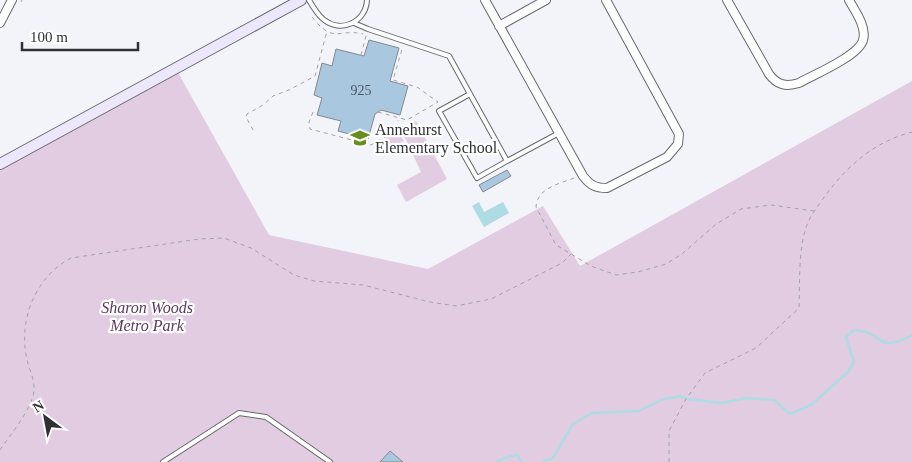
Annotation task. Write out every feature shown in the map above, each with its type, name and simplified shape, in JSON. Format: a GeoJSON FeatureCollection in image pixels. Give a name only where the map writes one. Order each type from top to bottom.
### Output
{"type":"FeatureCollection","features":[{"type":"Feature","properties":{"kind":"main road"},"geometry":{"type":"LineString","coordinates":[[0,164],[300,0]]}},
{"type":"Feature","properties":{"kind":"street"},"geometry":{"type":"LineString","coordinates":[[0,23],[12,0]]}},
{"type":"Feature","properties":{"kind":"street"},"geometry":{"type":"LineString","coordinates":[[485,0],[583,176],[589,183],[598,188],[607,188],[667,157],[678,144],[679,134],[606,0]]}},
{"type":"Feature","properties":{"kind":"street"},"geometry":{"type":"LineString","coordinates":[[499,26],[546,0]]}},
{"type":"Feature","properties":{"kind":"street"},"geometry":{"type":"LineString","coordinates":[[727,0],[769,74],[782,84],[790,86],[854,53],[864,40],[863,28],[849,0]]}},
{"type":"Feature","properties":{"kind":"lane"},"geometry":{"type":"LineString","coordinates":[[309,0],[323,19],[332,25],[343,27],[354,23],[363,15],[367,0]]}},
{"type":"Feature","properties":{"kind":"lane"},"geometry":{"type":"LineString","coordinates":[[354,23],[449,56],[507,161]]}},
{"type":"Feature","properties":{"kind":"lane"},"geometry":{"type":"LineString","coordinates":[[470,94],[440,111],[477,178],[560,133]]}},
{"type":"Feature","properties":{"kind":"lane"},"geometry":{"type":"LineString","coordinates":[[163,462],[239,413],[266,417],[330,462]]}},
{"type":"Feature","properties":{"kind":"path"},"geometry":{"type":"LineString","coordinates":[[308,9],[313,18],[327,30],[338,35],[354,32],[366,35],[361,55]]}},
{"type":"Feature","properties":{"kind":"path"},"geometry":{"type":"LineString","coordinates":[[253,130],[246,118],[247,114],[263,105],[273,96],[315,76],[327,30]]}},
{"type":"Feature","properties":{"kind":"path"},"geometry":{"type":"LineString","coordinates":[[378,112],[407,120],[438,102],[417,87],[393,80],[403,46]]}},
{"type":"Feature","properties":{"kind":"path"},"geometry":{"type":"LineString","coordinates":[[313,112],[309,122],[310,129],[371,145],[396,131],[398,119]]}},
{"type":"Feature","properties":{"kind":"path"},"geometry":{"type":"LineString","coordinates":[[669,462],[669,431],[686,399],[705,373],[756,348],[799,308],[804,238],[814,211],[837,179],[860,157],[891,138],[912,132]]}},
{"type":"Feature","properties":{"kind":"path"},"geometry":{"type":"LineString","coordinates":[[575,178],[545,190],[537,201],[536,208],[556,245],[591,266],[610,274],[638,272],[666,264],[682,254],[714,225],[741,209],[771,205],[814,211]]}},
{"type":"Feature","properties":{"kind":"path"},"geometry":{"type":"LineString","coordinates":[[0,450],[26,411],[34,390],[24,338],[35,293],[52,270],[71,258],[199,239],[224,238],[251,248],[301,277],[314,281],[363,284],[430,302],[456,306],[491,299],[562,263],[571,254]]}},
{"type":"Feature","properties":{"kind":"green space","name":"Sharon Woods Metro Park"},"geometry":{"type":"Polygon","coordinates":[[[176,69],[269,235],[428,269],[543,206],[580,266],[912,81],[912,462],[0,462],[0,164],[176,69]]]}},
{"type":"Feature","properties":{"kind":"green space"},"geometry":{"type":"Polygon","coordinates":[[[416,121],[447,179],[406,202],[397,185],[421,172],[401,129],[416,121]]]}},
{"type":"Feature","properties":{"kind":"green space"},"geometry":{"type":"Polygon","coordinates":[[[397,130],[404,141],[392,148],[385,137],[397,130]]]}},
{"type":"Feature","properties":{"kind":"water"},"geometry":{"type":"Polygon","coordinates":[[[479,202],[484,212],[503,202],[509,213],[484,227],[472,206],[479,202]]]}},
{"type":"Feature","properties":{"kind":"building"},"geometry":{"type":"Polygon","coordinates":[[[369,40],[399,48],[390,81],[408,86],[400,115],[381,110],[375,114],[368,139],[338,131],[341,121],[317,115],[322,98],[314,95],[322,63],[332,66],[336,49],[364,56],[369,40]]]}},
{"type":"Feature","properties":{"kind":"building"},"geometry":{"type":"Polygon","coordinates":[[[507,170],[511,176],[483,192],[479,185],[507,170]]]}},
{"type":"Feature","properties":{"kind":"building"},"geometry":{"type":"Polygon","coordinates":[[[390,451],[403,462],[380,462],[390,451]]]}},
{"type":"Feature","properties":{"kind":"waterway"},"geometry":{"type":"LineString","coordinates":[[687,399],[722,403],[746,398],[774,400],[790,414],[811,405],[848,372],[854,362],[846,337],[854,330],[871,334],[886,343],[900,341],[912,335]]}},
{"type":"Feature","properties":{"kind":"waterway"},"geometry":{"type":"LineString","coordinates":[[543,462],[553,458],[573,424],[592,413],[639,411],[661,400],[681,396],[685,398]]}},
{"type":"Feature","properties":{"kind":"waterway"},"geometry":{"type":"LineString","coordinates":[[497,462],[517,455],[522,462]]}},
{"type":"Feature","properties":{"kind":"place","name":"Annehurst Elementary School"},"geometry":{"type":"Point","coordinates":[360,138]}}]}
